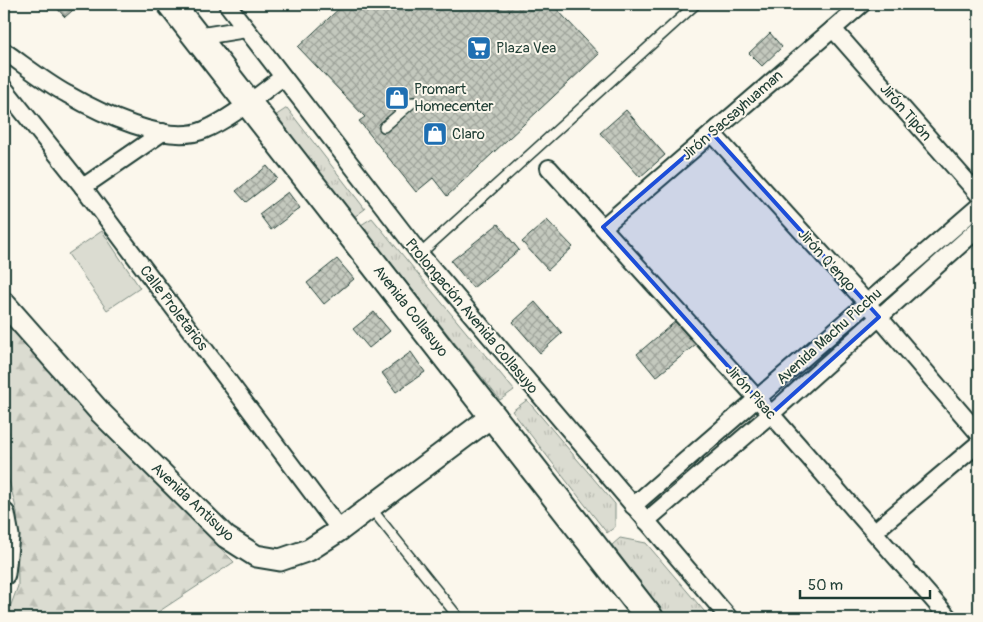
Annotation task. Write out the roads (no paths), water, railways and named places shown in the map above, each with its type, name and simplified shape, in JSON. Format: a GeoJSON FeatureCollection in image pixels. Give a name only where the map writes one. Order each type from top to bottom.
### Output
{"type":"FeatureCollection","features":[{"type":"Feature","properties":{"kind":"main road","name":"Avenida Collasuyo"},"geometry":{"type":"LineString","coordinates":[[171,4],[650,618]]}},
{"type":"Feature","properties":{"kind":"street","name":"Prolongación Avenida Collasuyo"},"geometry":{"type":"LineString","coordinates":[[227,4],[420,254],[729,618]]}},
{"type":"Feature","properties":{"kind":"street","name":"Jirón Sacsayhuaman"},"geometry":{"type":"LineString","coordinates":[[603,227],[862,4]]}},
{"type":"Feature","properties":{"kind":"street"},"geometry":{"type":"LineString","coordinates":[[197,37],[246,29]]}},
{"type":"Feature","properties":{"kind":"street","name":"Jirón Tipón"},"geometry":{"type":"LineString","coordinates":[[833,29],[979,195]]}},
{"type":"Feature","properties":{"kind":"street"},"geometry":{"type":"LineString","coordinates":[[4,51],[66,94],[118,120],[163,132],[203,131],[248,103],[283,77]]}},
{"type":"Feature","properties":{"kind":"street","name":"Calle Proletarios"},"geometry":{"type":"LineString","coordinates":[[4,88],[83,187],[340,530]]}},
{"type":"Feature","properties":{"kind":"street"},"geometry":{"type":"LineString","coordinates":[[83,187],[163,132]]}},
{"type":"Feature","properties":{"kind":"street","name":"Jirón Q'enqo"},"geometry":{"type":"LineString","coordinates":[[712,133],[866,302],[979,434]]}},
{"type":"Feature","properties":{"kind":"street","name":"Jirón Pisac"},"geometry":{"type":"LineString","coordinates":[[549,168],[758,399],[949,618]]}},
{"type":"Feature","properties":{"kind":"street","name":"Avenida Machu Picchu"},"geometry":{"type":"LineString","coordinates":[[633,506],[979,206]]}},
{"type":"Feature","properties":{"kind":"street","name":"Avenida Machu Picchu"},"geometry":{"type":"LineString","coordinates":[[646,521],[771,414],[979,228]]}},
{"type":"Feature","properties":{"kind":"street","name":"Avenida Antisuyo"},"geometry":{"type":"LineString","coordinates":[[4,303],[100,412],[226,537],[256,556],[280,560],[309,550],[340,530],[492,416]]}},
{"type":"Feature","properties":{"kind":"street"},"geometry":{"type":"LineString","coordinates":[[875,531],[979,443]]}},
{"type":"Feature","properties":{"kind":"street"},"geometry":{"type":"LineString","coordinates":[[4,514],[6,536],[4,574]]}},
{"type":"Feature","properties":{"kind":"lane"},"geometry":{"type":"LineString","coordinates":[[420,254],[696,4]]}},
{"type":"Feature","properties":{"kind":"lane"},"geometry":{"type":"LineString","coordinates":[[384,127],[413,102]]}},
{"type":"Feature","properties":{"kind":"lane"},"geometry":{"type":"LineString","coordinates":[[370,507],[459,618]]}},
{"type":"Feature","properties":{"kind":"place","name":"Plaza Vea"},"geometry":{"type":"Point","coordinates":[479,48]}},
{"type":"Feature","properties":{"kind":"place","name":"Promart Homecenter"},"geometry":{"type":"Point","coordinates":[397,98]}},
{"type":"Feature","properties":{"kind":"place","name":"Claro"},"geometry":{"type":"Point","coordinates":[435,134]}}]}
